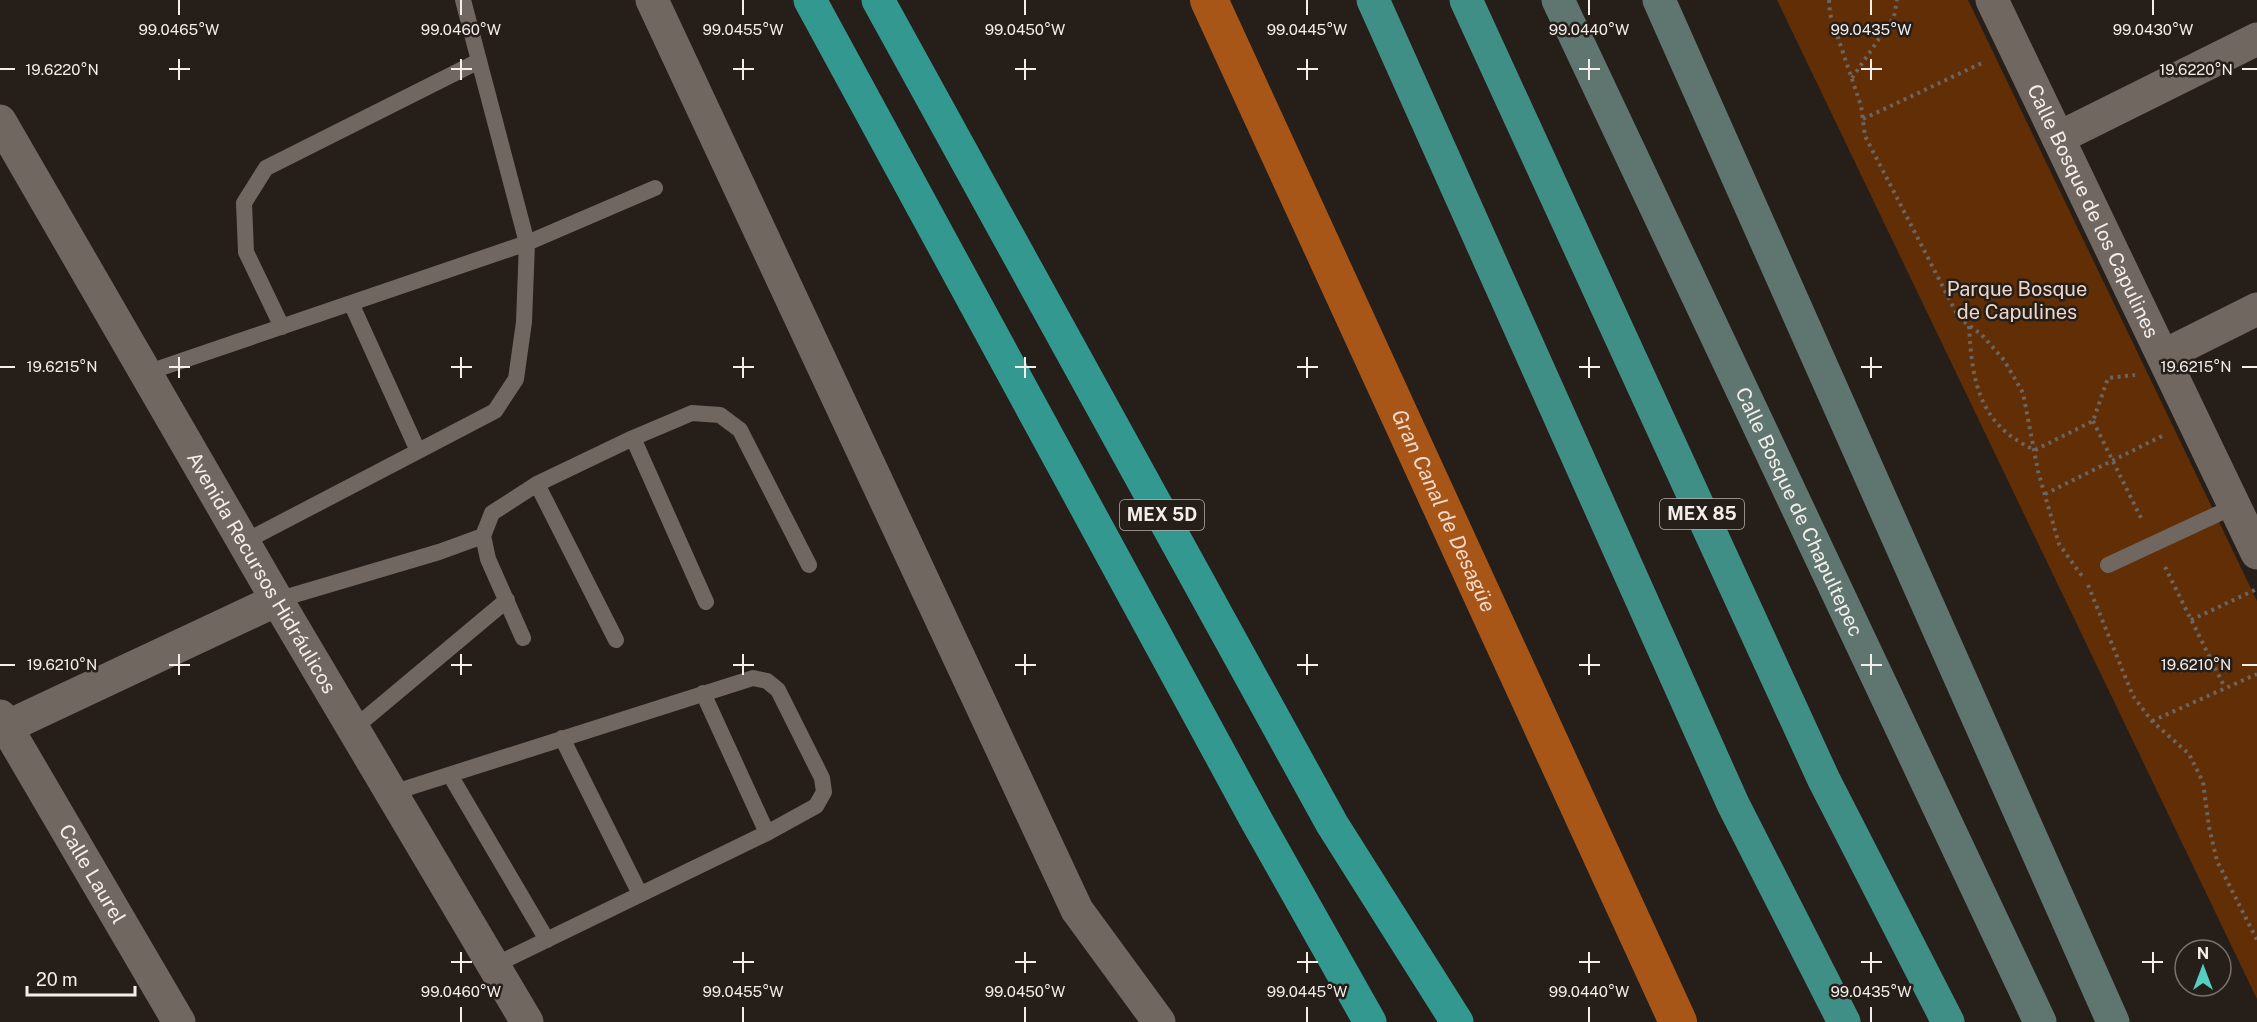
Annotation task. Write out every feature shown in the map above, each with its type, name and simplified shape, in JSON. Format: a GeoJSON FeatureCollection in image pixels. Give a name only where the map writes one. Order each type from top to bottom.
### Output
{"type":"FeatureCollection","features":[{"type":"Feature","properties":{"kind":"highway","name":"MEX 5D"},"geometry":{"type":"LineString","coordinates":[[810,0],[1255,818],[1370,1022]]}},
{"type":"Feature","properties":{"kind":"highway","name":"MEX 5D"},"geometry":{"type":"LineString","coordinates":[[878,0],[1332,824],[1457,1022]]}},
{"type":"Feature","properties":{"kind":"highway"},"geometry":{"type":"LineString","coordinates":[[1373,0],[1733,804],[1844,1022]]}},
{"type":"Feature","properties":{"kind":"highway","name":"MEX 85"},"geometry":{"type":"LineString","coordinates":[[1466,0],[1824,780],[1948,1022]]}},
{"type":"Feature","properties":{"kind":"main road","name":"Calle Bosque de Chapultepec"},"geometry":{"type":"LineString","coordinates":[[1558,0],[2040,1022]]}},
{"type":"Feature","properties":{"kind":"main road"},"geometry":{"type":"LineString","coordinates":[[1659,0],[2113,1022]]}},
{"type":"Feature","properties":{"kind":"street"},"geometry":{"type":"LineString","coordinates":[[652,0],[1077,910],[1159,1022]]}},
{"type":"Feature","properties":{"kind":"street","name":"Calle Bosque de los Capulines"},"geometry":{"type":"LineString","coordinates":[[1992,0],[2257,553]]}},
{"type":"Feature","properties":{"kind":"street"},"geometry":{"type":"LineString","coordinates":[[2058,138],[2257,39]]}},
{"type":"Feature","properties":{"kind":"street","name":"Avenida Recursos Hidráulicos"},"geometry":{"type":"LineString","coordinates":[[0,121],[277,600],[526,1022]]}},
{"type":"Feature","properties":{"kind":"street"},"geometry":{"type":"LineString","coordinates":[[2167,364],[2257,309]]}},
{"type":"Feature","properties":{"kind":"street"},"geometry":{"type":"LineString","coordinates":[[2,724],[277,600]]}},
{"type":"Feature","properties":{"kind":"street","name":"Calle Laurel"},"geometry":{"type":"LineString","coordinates":[[2,724],[179,1022]]}},
{"type":"Feature","properties":{"kind":"lane"},"geometry":{"type":"LineString","coordinates":[[244,542],[495,411],[516,379],[524,322],[527,243],[463,0]]}},
{"type":"Feature","properties":{"kind":"lane"},"geometry":{"type":"LineString","coordinates":[[282,327],[246,252],[243,203],[266,168],[479,61]]}},
{"type":"Feature","properties":{"kind":"lane"},"geometry":{"type":"LineString","coordinates":[[146,373],[527,243],[655,188]]}},
{"type":"Feature","properties":{"kind":"lane"},"geometry":{"type":"LineString","coordinates":[[351,303],[418,451]]}},
{"type":"Feature","properties":{"kind":"lane"},"geometry":{"type":"LineString","coordinates":[[523,638],[488,559],[483,536],[492,513],[537,484],[633,438],[692,413],[720,415],[740,429],[808,565]]}},
{"type":"Feature","properties":{"kind":"lane"},"geometry":{"type":"LineString","coordinates":[[633,438],[706,602]]}},
{"type":"Feature","properties":{"kind":"lane"},"geometry":{"type":"LineString","coordinates":[[537,484],[616,640]]}},
{"type":"Feature","properties":{"kind":"lane"},"geometry":{"type":"LineString","coordinates":[[2108,565],[2235,506]]}},
{"type":"Feature","properties":{"kind":"lane"},"geometry":{"type":"LineString","coordinates":[[277,600],[439,552],[483,536]]}},
{"type":"Feature","properties":{"kind":"lane"},"geometry":{"type":"LineString","coordinates":[[354,729],[507,600]]}},
{"type":"Feature","properties":{"kind":"lane"},"geometry":{"type":"LineString","coordinates":[[392,793],[753,678],[767,681],[778,690],[822,778],[824,792],[816,806],[767,833],[493,966]]}},
{"type":"Feature","properties":{"kind":"lane"},"geometry":{"type":"LineString","coordinates":[[703,693],[767,833]]}},
{"type":"Feature","properties":{"kind":"lane"},"geometry":{"type":"LineString","coordinates":[[562,738],[640,894]]}},
{"type":"Feature","properties":{"kind":"lane"},"geometry":{"type":"LineString","coordinates":[[450,775],[548,940]]}},
{"type":"Feature","properties":{"kind":"path"},"geometry":{"type":"LineString","coordinates":[[1829,0],[1830,14],[1862,106],[1865,136],[1959,318],[1981,334],[2004,360],[2023,393],[2045,494],[2059,544],[2088,585],[2133,696],[2152,721],[2189,754],[2203,782],[2209,827],[2217,861],[2257,940]]}},
{"type":"Feature","properties":{"kind":"path"},"geometry":{"type":"LineString","coordinates":[[1852,78],[1894,17],[1897,0]]}},
{"type":"Feature","properties":{"kind":"path"},"geometry":{"type":"LineString","coordinates":[[1863,119],[2015,47]]}},
{"type":"Feature","properties":{"kind":"path"},"geometry":{"type":"LineString","coordinates":[[1969,325],[1971,356],[1980,395],[1996,424],[2016,442],[2035,450],[2093,421],[2108,378],[2167,364]]}},
{"type":"Feature","properties":{"kind":"path"},"geometry":{"type":"LineString","coordinates":[[2045,494],[2194,420]]}},
{"type":"Feature","properties":{"kind":"path"},"geometry":{"type":"LineString","coordinates":[[2191,620],[2257,589]]}},
{"type":"Feature","properties":{"kind":"path"},"geometry":{"type":"LineString","coordinates":[[2152,721],[2257,674]]}},
{"type":"Feature","properties":{"kind":"green space","name":"Parque Bosque de Capulines"},"geometry":{"type":"Polygon","coordinates":[[[1777,0],[1968,0],[2257,601],[2257,999],[2233,949],[2233,938],[2228,938],[1777,0]]]}},
{"type":"Feature","properties":{"kind":"waterway","name":"Gran Canal de Desagüe"},"geometry":{"type":"LineString","coordinates":[[1209,0],[1678,1022]]}}]}
